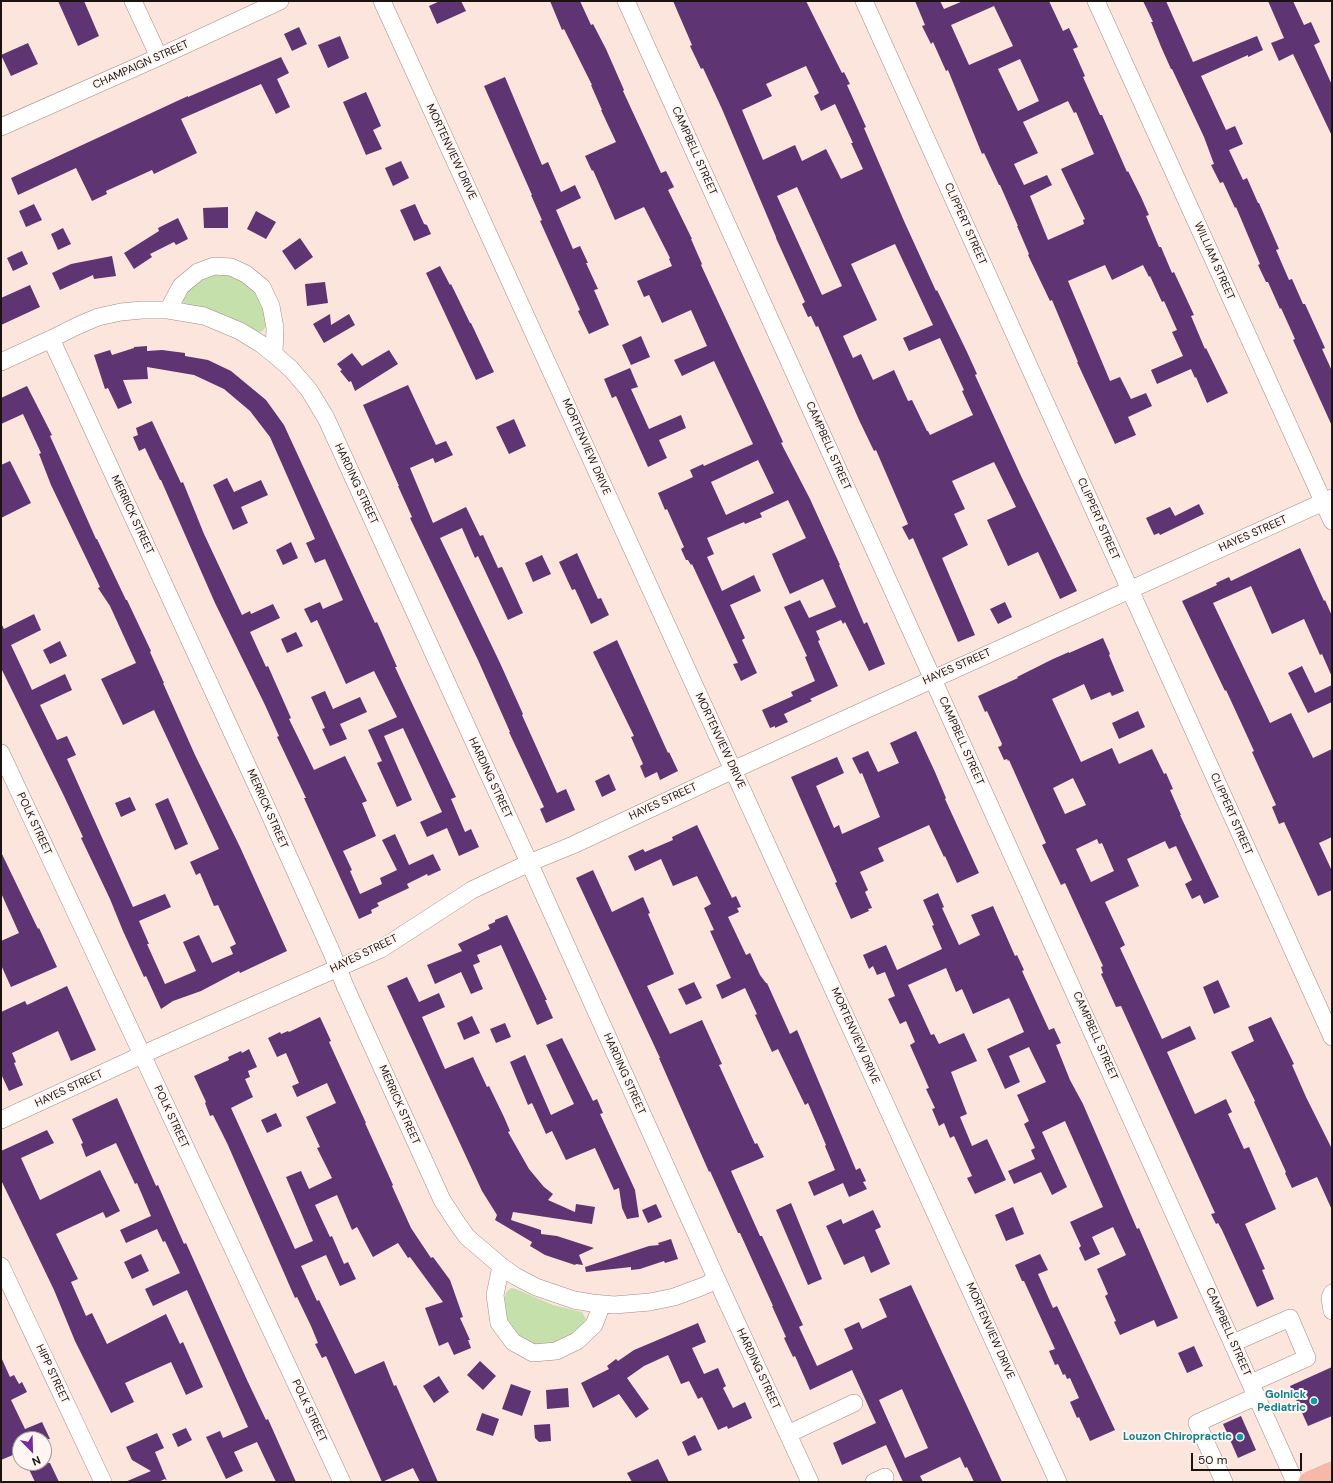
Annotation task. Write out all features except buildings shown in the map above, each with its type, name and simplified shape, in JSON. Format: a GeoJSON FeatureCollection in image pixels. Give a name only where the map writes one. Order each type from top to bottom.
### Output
{"type":"FeatureCollection","features":[{"type":"Feature","properties":{"kind":"main road"},"geometry":{"type":"LineString","coordinates":[[1310,1482],[1332,1472]]}},
{"type":"Feature","properties":{"kind":"street"},"geometry":{"type":"LineString","coordinates":[[133,1],[159,57]]}},
{"type":"Feature","properties":{"kind":"street","name":"CHAMPAIGN STREET"},"geometry":{"type":"LineString","coordinates":[[1,127],[159,57],[280,1]]}},
{"type":"Feature","properties":{"kind":"street","name":"MORTENVIEW DRIVE"},"geometry":{"type":"LineString","coordinates":[[382,1],[1058,1482]]}},
{"type":"Feature","properties":{"kind":"street","name":"CAMPBELL STREET"},"geometry":{"type":"LineString","coordinates":[[626,1],[1295,1482]]}},
{"type":"Feature","properties":{"kind":"street","name":"CLIPPERT STREET"},"geometry":{"type":"LineString","coordinates":[[864,1],[1332,1037]]}},
{"type":"Feature","properties":{"kind":"street","name":"WILLIAM STREET"},"geometry":{"type":"LineString","coordinates":[[1096,1],[1328,500],[1332,521]]}},
{"type":"Feature","properties":{"kind":"street"},"geometry":{"type":"LineString","coordinates":[[168,310],[181,286],[198,272],[214,266],[231,266],[246,274],[262,287],[271,306],[275,328],[274,354]]}},
{"type":"Feature","properties":{"kind":"street","name":"HARDING STREET"},"geometry":{"type":"LineString","coordinates":[[1,362],[98,317],[122,312],[168,310],[204,316],[240,331],[274,354],[291,369],[309,390],[326,418],[810,1482]]}},
{"type":"Feature","properties":{"kind":"street","name":"MERRICK STREET"},"geometry":{"type":"LineString","coordinates":[[51,339],[262,796],[338,968],[344,986],[442,1200],[467,1237],[501,1266],[522,1280],[552,1294],[574,1300],[602,1304],[631,1304],[650,1302],[674,1297],[717,1280]]}},
{"type":"Feature","properties":{"kind":"street","name":"HAYES STREET"},"geometry":{"type":"LineString","coordinates":[[1,1120],[142,1055],[381,949],[472,890],[529,863],[573,845],[933,678],[1328,500]]}},
{"type":"Feature","properties":{"kind":"street","name":"POLK STREET"},"geometry":{"type":"LineString","coordinates":[[1,752],[342,1482]]}},
{"type":"Feature","properties":{"kind":"street","name":"HIPP STREET"},"geometry":{"type":"LineString","coordinates":[[1,1266],[103,1482]]}},
{"type":"Feature","properties":{"kind":"street"},"geometry":{"type":"LineString","coordinates":[[501,1266],[495,1295],[499,1322],[513,1342],[533,1353],[556,1351],[577,1341],[594,1325],[602,1304]]}},
{"type":"Feature","properties":{"kind":"street"},"geometry":{"type":"LineString","coordinates":[[1332,1293],[1330,1298],[1332,1310]]}},
{"type":"Feature","properties":{"kind":"street"},"geometry":{"type":"LineString","coordinates":[[1224,1482],[1197,1424],[1307,1358],[1290,1318],[1233,1343]]}},
{"type":"Feature","properties":{"kind":"street"},"geometry":{"type":"LineString","coordinates":[[788,1434],[854,1403]]}},
{"type":"Feature","properties":{"kind":"green space"},"geometry":{"type":"Polygon","coordinates":[[[205,274],[239,274],[263,299],[266,326],[263,331],[258,332],[235,320],[185,304],[182,301],[184,292],[205,274]]]}},
{"type":"Feature","properties":{"kind":"green space"},"geometry":{"type":"Polygon","coordinates":[[[511,1288],[553,1305],[582,1312],[586,1319],[582,1328],[573,1338],[550,1346],[532,1344],[517,1334],[507,1319],[503,1306],[506,1292],[511,1288]]]}},
{"type":"Feature","properties":{"kind":"place","name":"Golnick Pediatric"},"geometry":{"type":"Point","coordinates":[1314,1401]}},
{"type":"Feature","properties":{"kind":"place","name":"Louzon Chiropractic"},"geometry":{"type":"Point","coordinates":[1240,1437]}}]}
